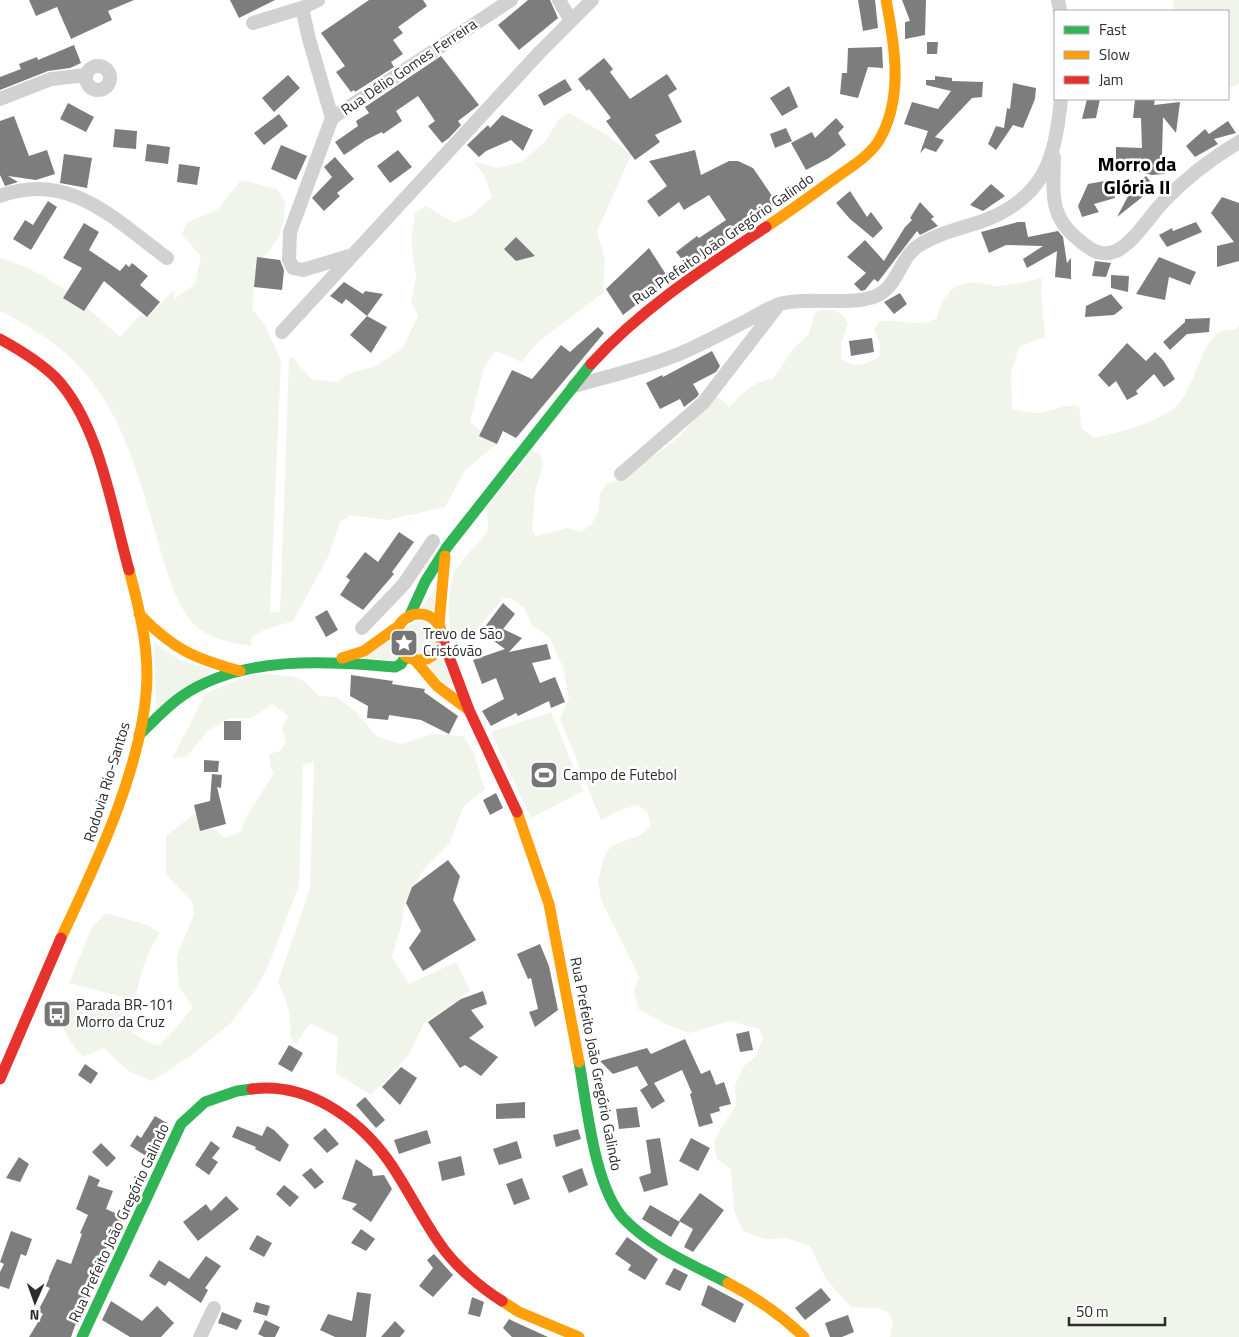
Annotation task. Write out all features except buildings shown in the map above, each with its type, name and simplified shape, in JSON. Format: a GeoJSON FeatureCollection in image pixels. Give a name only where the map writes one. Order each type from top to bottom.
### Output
{"type":"FeatureCollection","features":[{"type":"Feature","properties":{"kind":"main road","name":"Rua Prefeito João Gregório Galindo"},"geometry":{"type":"LineString","coordinates":[[404,621],[415,597],[446,551],[599,355],[658,301],[825,186],[870,151],[886,126],[893,101],[893,47],[886,0]]}},
{"type":"Feature","properties":{"kind":"main road","name":"Rodovia Rio-Santos"},"geometry":{"type":"LineString","coordinates":[[0,339],[40,364],[62,385],[84,422],[107,489],[138,613],[147,673],[146,696],[139,735],[123,790],[93,872],[49,964],[0,1079]]}},
{"type":"Feature","properties":{"kind":"main road"},"geometry":{"type":"LineString","coordinates":[[438,625],[446,551]]}},
{"type":"Feature","properties":{"kind":"main road"},"geometry":{"type":"LineString","coordinates":[[138,613],[168,644],[180,652],[194,658],[240,670]]}},
{"type":"Feature","properties":{"kind":"main road"},"geometry":{"type":"LineString","coordinates":[[139,735],[187,692],[240,670],[332,662],[395,666],[410,658],[427,659],[433,655],[441,644],[442,638],[438,625],[434,620],[422,615],[404,621],[364,651],[332,662]]}},
{"type":"Feature","properties":{"kind":"main road"},"geometry":{"type":"LineString","coordinates":[[404,621],[397,632],[398,645],[437,686],[469,710]]}},
{"type":"Feature","properties":{"kind":"main road","name":"Rua Prefeito João Gregório Galindo"},"geometry":{"type":"LineString","coordinates":[[442,638],[469,710],[523,824],[549,904],[598,1165],[609,1196],[624,1219],[650,1239],[770,1307],[793,1324],[804,1337]]}},
{"type":"Feature","properties":{"kind":"main road","name":"Rua Prefeito João Gregório Galindo"},"geometry":{"type":"LineString","coordinates":[[82,1337],[181,1124],[205,1102],[237,1091],[259,1088],[286,1088],[311,1094],[357,1126],[387,1159],[441,1246],[484,1290],[519,1312],[579,1337]]}},
{"type":"Feature","properties":{"kind":"street"},"geometry":{"type":"LineString","coordinates":[[253,23],[302,8],[318,0]]}},
{"type":"Feature","properties":{"kind":"street","name":"Rua Délio Gomes Ferreira"},"geometry":{"type":"LineString","coordinates":[[350,255],[303,270],[293,268],[289,260],[290,232],[332,118],[511,0]]}},
{"type":"Feature","properties":{"kind":"street"},"geometry":{"type":"LineString","coordinates":[[559,0],[571,21]]}},
{"type":"Feature","properties":{"kind":"street"},"geometry":{"type":"LineString","coordinates":[[282,332],[350,255],[592,0]]}},
{"type":"Feature","properties":{"kind":"street","name":"Rua Délio Gomes Ferreira"},"geometry":{"type":"LineString","coordinates":[[302,8],[332,118]]}},
{"type":"Feature","properties":{"kind":"street"},"geometry":{"type":"LineString","coordinates":[[0,99],[51,79],[86,76]]}},
{"type":"Feature","properties":{"kind":"street"},"geometry":{"type":"LineString","coordinates":[[1062,100],[1054,148],[1054,203],[1060,221],[1093,250],[1110,253],[1125,245],[1163,202],[1190,176],[1239,142]]}},
{"type":"Feature","properties":{"kind":"street"},"geometry":{"type":"LineString","coordinates":[[574,386],[640,368],[678,354],[779,304],[810,299],[862,299],[877,295],[891,284],[916,247],[946,233],[988,219],[1020,202],[1039,183],[1054,148]]}},
{"type":"Feature","properties":{"kind":"street"},"geometry":{"type":"LineString","coordinates":[[0,196],[26,188],[48,188],[71,193],[96,206],[167,258]]}},
{"type":"Feature","properties":{"kind":"street"},"geometry":{"type":"LineString","coordinates":[[621,474],[703,403],[779,304]]}},
{"type":"Feature","properties":{"kind":"street"},"geometry":{"type":"LineString","coordinates":[[362,628],[404,584],[433,541]]}},
{"type":"Feature","properties":{"kind":"street"},"geometry":{"type":"LineString","coordinates":[[404,584],[415,597]]}},
{"type":"Feature","properties":{"kind":"street"},"geometry":{"type":"LineString","coordinates":[[200,1337],[214,1308]]}},
{"type":"Feature","properties":{"kind":"shaded area"},"geometry":{"type":"Polygon","coordinates":[[[1173,0],[1239,0],[1239,84],[1229,88],[1229,10],[1174,10],[1173,0]]]}},
{"type":"Feature","properties":{"kind":"shaded area"},"geometry":{"type":"Polygon","coordinates":[[[569,113],[607,135],[631,155],[597,231],[605,260],[603,293],[538,342],[521,362],[496,351],[484,368],[470,422],[497,444],[465,470],[445,507],[388,520],[351,515],[340,522],[327,559],[293,621],[264,630],[252,637],[251,646],[216,638],[201,630],[188,617],[176,596],[135,466],[112,413],[97,388],[78,366],[56,346],[8,314],[0,311],[0,258],[36,272],[65,290],[120,337],[140,315],[147,317],[174,290],[174,299],[195,284],[201,256],[182,235],[186,223],[218,209],[241,180],[277,189],[285,202],[284,218],[279,237],[255,273],[252,309],[265,325],[281,361],[270,613],[280,612],[289,359],[292,357],[311,379],[336,382],[353,372],[374,367],[403,348],[418,315],[411,303],[416,277],[411,240],[415,213],[426,206],[454,223],[472,215],[492,197],[485,176],[473,161],[498,168],[521,162],[545,142],[558,120],[569,113]]]}},
{"type":"Feature","properties":{"kind":"shaded area"},"geometry":{"type":"Polygon","coordinates":[[[1042,278],[1041,291],[1045,337],[1019,347],[1011,372],[1012,409],[1036,413],[1074,405],[1079,406],[1082,429],[1095,438],[1146,423],[1174,408],[1187,391],[1202,357],[1213,338],[1222,331],[1236,329],[1239,325],[1239,1337],[890,1337],[893,1321],[887,1311],[875,1308],[851,1307],[826,1279],[810,1246],[787,1238],[766,1239],[743,1231],[734,1210],[731,1169],[717,1159],[714,1143],[722,1126],[736,1106],[735,1085],[744,1066],[756,1056],[763,1038],[759,1029],[730,1021],[689,1033],[668,1025],[638,1009],[634,990],[639,977],[601,899],[598,881],[604,857],[611,846],[641,835],[651,825],[647,812],[638,805],[620,810],[601,820],[560,719],[569,698],[563,667],[550,638],[532,625],[524,608],[512,599],[503,598],[469,640],[455,637],[450,623],[449,604],[453,576],[463,560],[488,531],[487,507],[532,452],[539,452],[543,464],[535,492],[532,531],[536,536],[567,528],[581,532],[591,525],[599,511],[600,494],[607,484],[625,477],[679,437],[716,395],[729,407],[754,385],[773,379],[794,348],[809,334],[815,312],[830,310],[838,312],[845,318],[848,323],[841,344],[841,359],[851,364],[860,365],[879,357],[880,344],[874,329],[879,322],[921,323],[937,318],[946,296],[963,284],[980,283],[999,286],[1042,278]]]}},
{"type":"Feature","properties":{"kind":"shaded area"},"geometry":{"type":"Polygon","coordinates":[[[440,584],[436,614],[419,609],[440,584]]]}},
{"type":"Feature","properties":{"kind":"shaded area"},"geometry":{"type":"Polygon","coordinates":[[[419,622],[430,627],[435,638],[430,649],[419,654],[408,649],[403,638],[408,627],[419,622]]]}},
{"type":"Feature","properties":{"kind":"shaded area"},"geometry":{"type":"Polygon","coordinates":[[[390,634],[395,660],[357,657],[390,634]]]}},
{"type":"Feature","properties":{"kind":"shaded area"},"geometry":{"type":"Polygon","coordinates":[[[154,642],[178,659],[213,671],[156,713],[154,642]]]}},
{"type":"Feature","properties":{"kind":"shaded area"},"geometry":{"type":"Polygon","coordinates":[[[440,656],[454,684],[449,686],[424,667],[440,656]]]}},
{"type":"Feature","properties":{"kind":"shaded area"},"geometry":{"type":"Polygon","coordinates":[[[266,674],[289,676],[306,683],[318,696],[337,697],[357,713],[377,737],[402,744],[433,734],[463,736],[474,753],[485,789],[463,807],[450,843],[424,869],[405,900],[401,926],[392,957],[409,984],[456,962],[470,991],[424,1023],[408,1056],[371,1095],[336,1073],[338,1037],[310,1023],[296,1044],[290,1036],[288,1008],[278,982],[310,888],[314,761],[303,765],[299,885],[269,964],[256,989],[231,1023],[190,1056],[152,1081],[130,1072],[103,1048],[83,1057],[67,1036],[63,1024],[65,1009],[69,1000],[126,1009],[122,1024],[140,1038],[158,1046],[193,1007],[179,987],[177,956],[194,915],[192,902],[166,874],[166,836],[194,814],[225,838],[241,832],[245,819],[274,773],[270,767],[269,754],[280,751],[286,743],[282,727],[288,716],[273,704],[251,718],[230,718],[208,731],[187,756],[172,759],[205,694],[246,676],[266,674]]]}},
{"type":"Feature","properties":{"kind":"shaded area","name":"Campo de Futebol"},"geometry":{"type":"Polygon","coordinates":[[[551,712],[583,791],[531,818],[491,732],[551,712]]]}},
{"type":"Feature","properties":{"kind":"shaded area"},"geometry":{"type":"Polygon","coordinates":[[[106,913],[150,926],[160,933],[147,957],[135,1000],[69,983],[92,927],[106,913]]]}},
{"type":"Feature","properties":{"kind":"traffic: fast"},"geometry":{"type":"LineString","coordinates":[[409,617],[425,582],[447,547],[591,364]]}},
{"type":"Feature","properties":{"kind":"traffic: fast"},"geometry":{"type":"LineString","coordinates":[[139,735],[182,696],[206,683],[231,673],[285,664],[341,663],[395,667],[401,664],[406,656]]}},
{"type":"Feature","properties":{"kind":"traffic: fast"},"geometry":{"type":"LineString","coordinates":[[579,1062],[593,1145],[605,1187],[614,1205],[624,1219],[647,1239],[673,1255],[728,1283]]}},
{"type":"Feature","properties":{"kind":"traffic: fast"},"geometry":{"type":"LineString","coordinates":[[82,1337],[181,1124],[205,1102],[237,1091],[252,1089]]}},
{"type":"Feature","properties":{"kind":"traffic: slow"},"geometry":{"type":"LineString","coordinates":[[766,227],[858,162],[878,142],[886,126],[894,91],[894,54],[886,0]]}},
{"type":"Feature","properties":{"kind":"traffic: slow"},"geometry":{"type":"LineString","coordinates":[[439,625],[445,556]]}},
{"type":"Feature","properties":{"kind":"traffic: slow"},"geometry":{"type":"LineString","coordinates":[[61,938],[104,844],[129,776],[138,741],[147,675],[144,635],[129,570]]}},
{"type":"Feature","properties":{"kind":"traffic: slow"},"geometry":{"type":"LineString","coordinates":[[139,614],[163,636],[185,651],[209,662],[240,671]]}},
{"type":"Feature","properties":{"kind":"traffic: slow"},"geometry":{"type":"LineString","coordinates":[[419,614],[432,618],[438,624],[442,637],[438,650],[432,656],[419,660],[406,656],[400,650],[396,637],[400,624],[406,618],[419,614]]}},
{"type":"Feature","properties":{"kind":"traffic: slow"},"geometry":{"type":"LineString","coordinates":[[342,658],[364,651],[400,625]]}},
{"type":"Feature","properties":{"kind":"traffic: slow"},"geometry":{"type":"LineString","coordinates":[[414,659],[437,686],[469,710]]}},
{"type":"Feature","properties":{"kind":"traffic: slow"},"geometry":{"type":"LineString","coordinates":[[517,812],[549,904],[579,1062]]}},
{"type":"Feature","properties":{"kind":"traffic: slow"},"geometry":{"type":"LineString","coordinates":[[728,1283],[768,1307],[804,1337]]}},
{"type":"Feature","properties":{"kind":"traffic: slow"},"geometry":{"type":"LineString","coordinates":[[502,1301],[519,1312],[579,1337]]}},
{"type":"Feature","properties":{"kind":"traffic: jam"},"geometry":{"type":"LineString","coordinates":[[591,364],[652,307],[696,274],[766,227]]}},
{"type":"Feature","properties":{"kind":"traffic: jam"},"geometry":{"type":"LineString","coordinates":[[0,339],[30,357],[56,378],[71,397],[84,419],[103,469],[129,570]]}},
{"type":"Feature","properties":{"kind":"traffic: jam"},"geometry":{"type":"LineString","coordinates":[[442,638],[469,710],[517,812]]}},
{"type":"Feature","properties":{"kind":"traffic: jam"},"geometry":{"type":"LineString","coordinates":[[0,1079],[61,938]]}},
{"type":"Feature","properties":{"kind":"traffic: jam"},"geometry":{"type":"LineString","coordinates":[[252,1089],[272,1088],[292,1091],[311,1097],[346,1117],[375,1144],[388,1160],[446,1252],[468,1276],[502,1301]]}},
{"type":"Feature","properties":{"kind":"place","name":"Trevo de São Cristóvão"},"geometry":{"type":"Point","coordinates":[404,643]}},
{"type":"Feature","properties":{"kind":"place","name":"Campo de Futebol"},"geometry":{"type":"Point","coordinates":[544,775]}},
{"type":"Feature","properties":{"kind":"place","name":"Parada BR-101 Morro da Cruz"},"geometry":{"type":"Point","coordinates":[57,1014]}},
{"type":"Feature","properties":{"kind":"district","name":"Morro da Glória II"},"geometry":{"type":"Point","coordinates":[1137,176]}}]}
